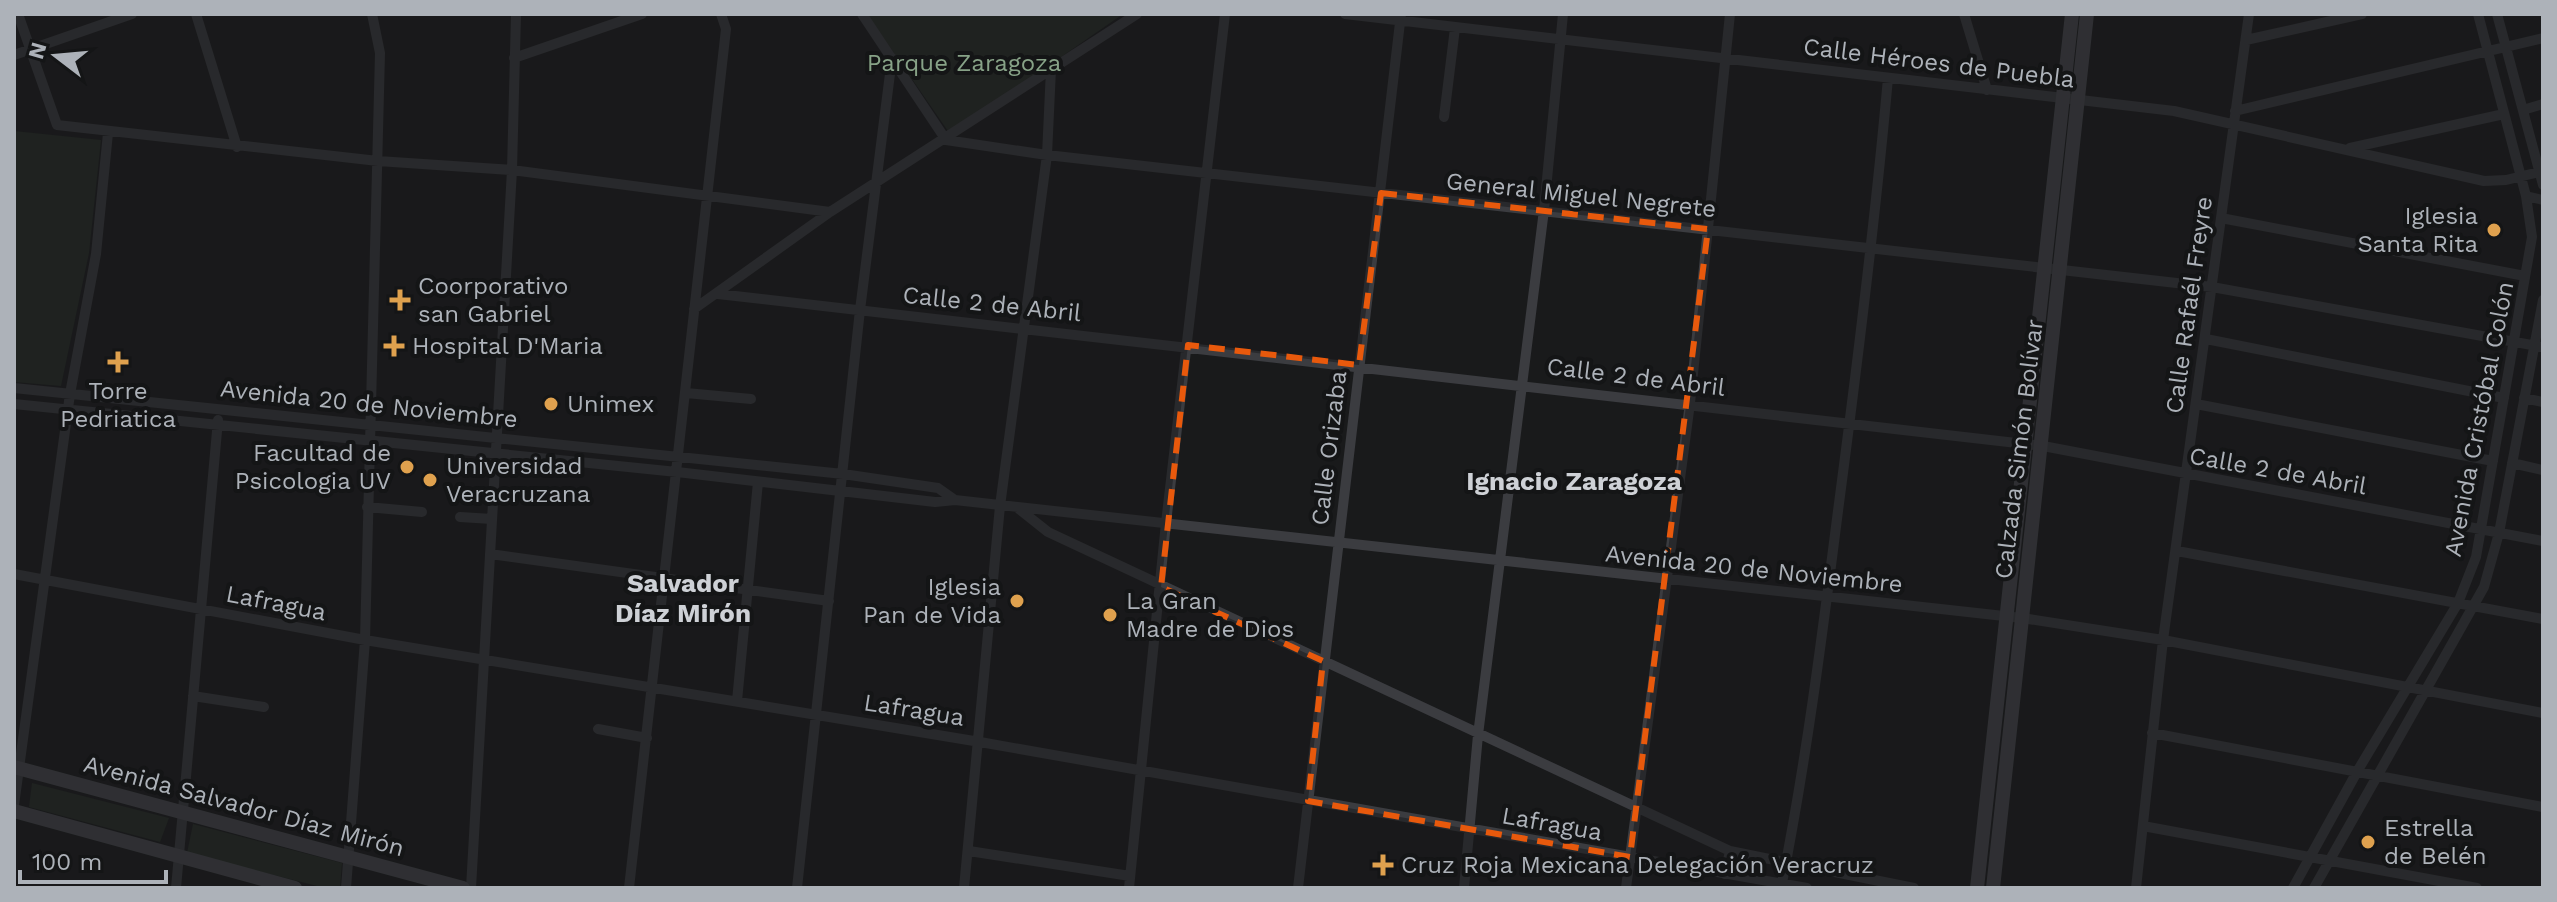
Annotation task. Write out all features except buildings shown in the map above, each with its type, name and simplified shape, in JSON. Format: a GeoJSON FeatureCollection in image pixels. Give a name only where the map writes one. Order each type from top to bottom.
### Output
{"type":"FeatureCollection","features":[{"type":"Feature","properties":{"kind":"main road","name":"Calzada Simón Bolívar"},"geometry":{"type":"LineString","coordinates":[[1993,888],[2043,446],[2054,270],[2070,99],[2072,14]]}},
{"type":"Feature","properties":{"kind":"main road","name":"Calzada Simón Bolívar"},"geometry":{"type":"LineString","coordinates":[[2070,99],[2087,14]]}},
{"type":"Feature","properties":{"kind":"main road","name":"Calzada Simón Bolívar"},"geometry":{"type":"LineString","coordinates":[[1977,888],[2026,444],[2054,270]]}},
{"type":"Feature","properties":{"kind":"main road","name":"Avenida Salvador Díaz Mirón"},"geometry":{"type":"LineString","coordinates":[[17,767],[463,888]]}},
{"type":"Feature","properties":{"kind":"main road"},"geometry":{"type":"LineString","coordinates":[[14,811],[295,888]]}},
{"type":"Feature","properties":{"kind":"street"},"geometry":{"type":"LineString","coordinates":[[18,14],[57,125],[378,161],[512,170],[830,212]]}},
{"type":"Feature","properties":{"kind":"street"},"geometry":{"type":"LineString","coordinates":[[14,55],[132,14]]}},
{"type":"Feature","properties":{"kind":"street"},"geometry":{"type":"LineString","coordinates":[[196,14],[237,147]]}},
{"type":"Feature","properties":{"kind":"street"},"geometry":{"type":"LineString","coordinates":[[346,888],[365,640],[380,53],[372,14]]}},
{"type":"Feature","properties":{"kind":"street"},"geometry":{"type":"LineString","coordinates":[[471,888],[512,170],[516,14]]}},
{"type":"Feature","properties":{"kind":"street"},"geometry":{"type":"LineString","coordinates":[[514,58],[642,14]]}},
{"type":"Feature","properties":{"kind":"street"},"geometry":{"type":"LineString","coordinates":[[629,888],[709,198],[726,29],[721,14]]}},
{"type":"Feature","properties":{"kind":"street"},"geometry":{"type":"LineString","coordinates":[[862,14],[946,140]]}},
{"type":"Feature","properties":{"kind":"street"},"geometry":{"type":"LineString","coordinates":[[694,309],[830,212],[1137,14]]}},
{"type":"Feature","properties":{"kind":"street"},"geometry":{"type":"LineString","coordinates":[[1129,888],[1166,523],[1225,14]]}},
{"type":"Feature","properties":{"kind":"street","name":"Calle Héroes de Puebla"},"geometry":{"type":"LineString","coordinates":[[1345,14],[1725,56],[1987,90],[2235,116],[2345,150],[2484,181],[2541,172]]}},
{"type":"Feature","properties":{"kind":"street"},"geometry":{"type":"LineString","coordinates":[[1464,888],[1478,735],[1544,210],[1563,14]]}},
{"type":"Feature","properties":{"kind":"street"},"geometry":{"type":"LineString","coordinates":[[1626,888],[1690,403],[1730,14]]}},
{"type":"Feature","properties":{"kind":"street"},"geometry":{"type":"LineString","coordinates":[[1964,14],[1987,90]]}},
{"type":"Feature","properties":{"kind":"street","name":"Calle Rafaél Freyre"},"geometry":{"type":"LineString","coordinates":[[2136,888],[2163,640],[2249,14]]}},
{"type":"Feature","properties":{"kind":"street"},"geometry":{"type":"LineString","coordinates":[[2246,40],[2362,14]]}},
{"type":"Feature","properties":{"kind":"street","name":"Avenida Cristóbal Colón"},"geometry":{"type":"LineString","coordinates":[[2293,888],[2358,770],[2458,603],[2476,557],[2482,529],[2532,237],[2526,196],[2478,14]]}},
{"type":"Feature","properties":{"kind":"street"},"geometry":{"type":"LineString","coordinates":[[2497,14],[2543,185]]}},
{"type":"Feature","properties":{"kind":"street","name":"Calle Orizaba"},"geometry":{"type":"LineString","coordinates":[[1298,888],[1400,18]]}},
{"type":"Feature","properties":{"kind":"street"},"geometry":{"type":"LineString","coordinates":[[1444,117],[1455,28]]}},
{"type":"Feature","properties":{"kind":"street"},"geometry":{"type":"LineString","coordinates":[[2235,116],[2543,38]]}},
{"type":"Feature","properties":{"kind":"street"},"geometry":{"type":"LineString","coordinates":[[797,888],[860,310],[892,58]]}},
{"type":"Feature","properties":{"kind":"street"},"geometry":{"type":"LineString","coordinates":[[964,888],[1000,506],[1047,155],[1051,69]]}},
{"type":"Feature","properties":{"kind":"street"},"geometry":{"type":"LineString","coordinates":[[1782,886],[1805,764],[1827,598],[1873,246],[1888,78]]}},
{"type":"Feature","properties":{"kind":"street"},"geometry":{"type":"LineString","coordinates":[[2523,110],[2543,104]]}},
{"type":"Feature","properties":{"kind":"street"},"geometry":{"type":"LineString","coordinates":[[2345,150],[2504,114]]}},
{"type":"Feature","properties":{"kind":"street"},"geometry":{"type":"LineString","coordinates":[[14,805],[70,394],[96,254],[108,133]]}},
{"type":"Feature","properties":{"kind":"street","name":"General Miguel Negrete"},"geometry":{"type":"LineString","coordinates":[[946,140],[1047,155],[1873,246],[2212,287],[2539,346]]}},
{"type":"Feature","properties":{"kind":"street"},"geometry":{"type":"LineString","coordinates":[[2526,196],[2543,200]]}},
{"type":"Feature","properties":{"kind":"street"},"geometry":{"type":"LineString","coordinates":[[2221,218],[2525,276]]}},
{"type":"Feature","properties":{"kind":"street","name":"Calle 2 de Abril"},"geometry":{"type":"LineString","coordinates":[[718,294],[1188,345],[2043,446],[2543,541]]}},
{"type":"Feature","properties":{"kind":"street","name":"Avenida Cristóbal Colón"},"geometry":{"type":"LineString","coordinates":[[2314,888],[2484,587],[2499,533],[2524,398],[2539,346],[2543,300]]}},
{"type":"Feature","properties":{"kind":"street"},"geometry":{"type":"LineString","coordinates":[[2206,339],[2504,398]]}},
{"type":"Feature","properties":{"kind":"street","name":"Avenida 20 de Noviembre"},"geometry":{"type":"LineString","coordinates":[[14,388],[843,474],[938,488],[955,500]]}},
{"type":"Feature","properties":{"kind":"street"},"geometry":{"type":"LineString","coordinates":[[686,393],[751,399]]}},
{"type":"Feature","properties":{"kind":"street"},"geometry":{"type":"LineString","coordinates":[[2524,398],[2543,402]]}},
{"type":"Feature","properties":{"kind":"street","name":"Avenida 20 de Noviembre"},"geometry":{"type":"LineString","coordinates":[[14,404],[677,472],[935,502],[955,500],[2022,618],[2163,640],[2543,713]]}},
{"type":"Feature","properties":{"kind":"street"},"geometry":{"type":"LineString","coordinates":[[2196,404],[2493,461]]}},
{"type":"Feature","properties":{"kind":"street"},"geometry":{"type":"LineString","coordinates":[[176,888],[219,407]]}},
{"type":"Feature","properties":{"kind":"street"},"geometry":{"type":"LineString","coordinates":[[2512,463],[2543,470]]}},
{"type":"Feature","properties":{"kind":"street"},"geometry":{"type":"LineString","coordinates":[[737,701],[758,482]]}},
{"type":"Feature","properties":{"kind":"street"},"geometry":{"type":"LineString","coordinates":[[367,507],[422,512]]}},
{"type":"Feature","properties":{"kind":"street"},"geometry":{"type":"LineString","coordinates":[[1019,509],[1048,532],[1161,587],[1730,851],[1786,865],[1914,888]]}},
{"type":"Feature","properties":{"kind":"street"},"geometry":{"type":"LineString","coordinates":[[460,517],[492,519]]}},
{"type":"Feature","properties":{"kind":"street"},"geometry":{"type":"LineString","coordinates":[[2177,551],[2543,619]]}},
{"type":"Feature","properties":{"kind":"street"},"geometry":{"type":"LineString","coordinates":[[490,554],[664,581],[829,601]]}},
{"type":"Feature","properties":{"kind":"street","name":"Lafragua"},"geometry":{"type":"LineString","coordinates":[[14,574],[365,640],[980,742],[1807,888]]}},
{"type":"Feature","properties":{"kind":"street"},"geometry":{"type":"LineString","coordinates":[[193,696],[264,707]]}},
{"type":"Feature","properties":{"kind":"street"},"geometry":{"type":"LineString","coordinates":[[598,729],[647,738]]}},
{"type":"Feature","properties":{"kind":"street"},"geometry":{"type":"LineString","coordinates":[[2152,733],[2543,807]]}},
{"type":"Feature","properties":{"kind":"street"},"geometry":{"type":"LineString","coordinates":[[2143,826],[2477,888]]}},
{"type":"Feature","properties":{"kind":"street"},"geometry":{"type":"LineString","coordinates":[[969,851],[1130,876]]}},
{"type":"Feature","properties":{"kind":"street"},"geometry":{"type":"LineString","coordinates":[[1725,874],[1730,851]]}},
{"type":"Feature","properties":{"kind":"highlighted area"},"geometry":{"type":"Polygon","coordinates":[[[1381,193],[1708,229],[1630,857],[1308,801],[1323,661],[1161,587],[1188,345],[1359,365],[1381,193]]]}},
{"type":"Feature","properties":{"kind":"green space","name":"Parque Zaragoza"},"geometry":{"type":"Polygon","coordinates":[[[867,14],[1123,14],[950,134],[867,14]]]}},
{"type":"Feature","properties":{"kind":"green space"},"geometry":{"type":"Polygon","coordinates":[[[14,131],[101,140],[89,253],[61,386],[14,382],[14,131]]]}},
{"type":"Feature","properties":{"kind":"green space"},"geometry":{"type":"Polygon","coordinates":[[[32,783],[169,818],[160,842],[29,807],[32,783]]]}},
{"type":"Feature","properties":{"kind":"green space"},"geometry":{"type":"Polygon","coordinates":[[[193,824],[342,863],[340,888],[325,888],[187,853],[193,824]]]}},
{"type":"Feature","properties":{"kind":"place","name":"Iglesia Santa Rita"},"geometry":{"type":"Point","coordinates":[2494,230]}},
{"type":"Feature","properties":{"kind":"place","name":"Coorporativo san Gabriel"},"geometry":{"type":"Point","coordinates":[400,300]}},
{"type":"Feature","properties":{"kind":"place","name":"Hospital D'Maria"},"geometry":{"type":"Point","coordinates":[394,346]}},
{"type":"Feature","properties":{"kind":"place","name":"Torre Pedriatica"},"geometry":{"type":"Point","coordinates":[118,362]}},
{"type":"Feature","properties":{"kind":"place","name":"Unimex"},"geometry":{"type":"Point","coordinates":[551,404]}},
{"type":"Feature","properties":{"kind":"place","name":"Facultad de Psicologia UV"},"geometry":{"type":"Point","coordinates":[407,467]}},
{"type":"Feature","properties":{"kind":"place","name":"Universidad Veracruzana"},"geometry":{"type":"Point","coordinates":[430,480]}},
{"type":"Feature","properties":{"kind":"place","name":"Iglesia Pan de Vida"},"geometry":{"type":"Point","coordinates":[1017,601]}},
{"type":"Feature","properties":{"kind":"place","name":"La Gran Madre de Dios"},"geometry":{"type":"Point","coordinates":[1110,615]}},
{"type":"Feature","properties":{"kind":"place","name":"Estrella de Belén"},"geometry":{"type":"Point","coordinates":[2368,842]}},
{"type":"Feature","properties":{"kind":"place","name":"Cruz Roja Mexicana Delegación Veracruz"},"geometry":{"type":"Point","coordinates":[1383,865]}},
{"type":"Feature","properties":{"kind":"district","name":"Ignacio Zaragoza"},"geometry":{"type":"Point","coordinates":[1574,481]}},
{"type":"Feature","properties":{"kind":"district","name":"Salvador Díaz Mirón"},"geometry":{"type":"Point","coordinates":[683,598]}}]}
